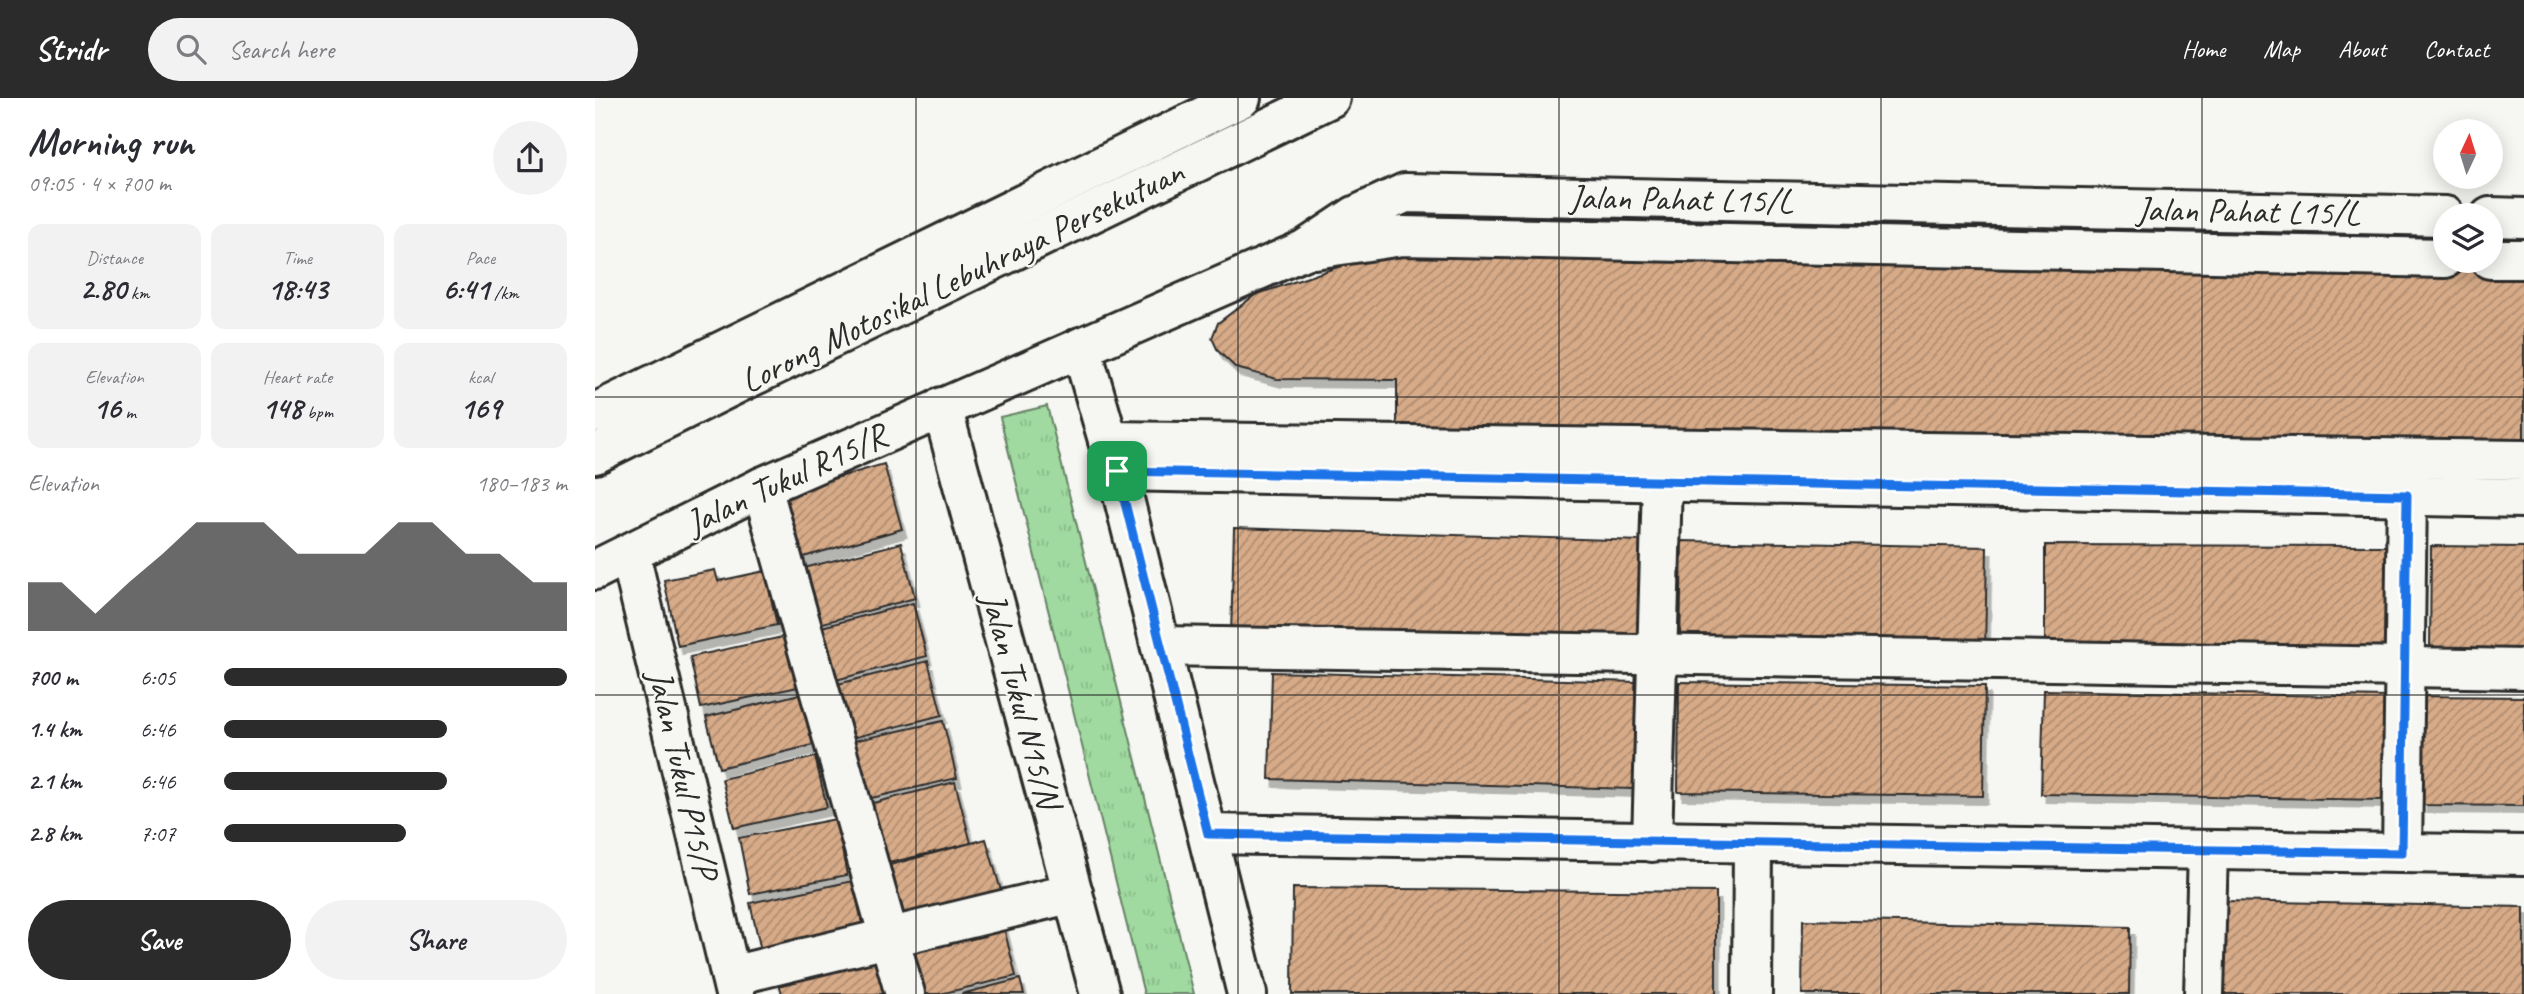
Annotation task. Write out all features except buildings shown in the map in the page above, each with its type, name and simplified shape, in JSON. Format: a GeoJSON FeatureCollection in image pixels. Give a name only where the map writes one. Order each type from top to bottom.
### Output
{"type":"FeatureCollection","features":[{"type":"Feature","properties":{"kind":"main road"},"geometry":{"type":"LineString","coordinates":[[595,413],[1241,98]]}},
{"type":"Feature","properties":{"kind":"main road","name":"Lorong Motosikal Lebuhraya Persekutuan"},"geometry":{"type":"LineString","coordinates":[[595,454],[1330,98]]}},
{"type":"Feature","properties":{"kind":"main road","name":"Jalan Pahat L15/L"},"geometry":{"type":"LineString","coordinates":[[1081,347],[1304,250],[1355,216],[1405,193],[2433,216]]}},
{"type":"Feature","properties":{"kind":"main road"},"geometry":{"type":"LineString","coordinates":[[1732,243],[1733,200]]}},
{"type":"Feature","properties":{"kind":"main road"},"geometry":{"type":"LineString","coordinates":[[2096,250],[2097,208]]}},
{"type":"Feature","properties":{"kind":"main road"},"geometry":{"type":"LineString","coordinates":[[2503,217],[2524,218]]}},
{"type":"Feature","properties":{"kind":"main road"},"geometry":{"type":"LineString","coordinates":[[1304,250],[1402,236],[2433,258]]}},
{"type":"Feature","properties":{"kind":"main road"},"geometry":{"type":"LineString","coordinates":[[2503,259],[2524,259]]}},
{"type":"Feature","properties":{"kind":"main road"},"geometry":{"type":"LineString","coordinates":[[1081,347],[1113,456],[1247,994]]}},
{"type":"Feature","properties":{"kind":"main road","name":"Jalan Tukul R15/R"},"geometry":{"type":"LineString","coordinates":[[595,570],[762,487],[1081,347]]}},
{"type":"Feature","properties":{"kind":"main road","name":"Jalan Tukul N15/N"},"geometry":{"type":"LineString","coordinates":[[942,407],[1100,994]]}},
{"type":"Feature","properties":{"kind":"main road"},"geometry":{"type":"LineString","coordinates":[[1113,456],[2524,460]]}},
{"type":"Feature","properties":{"kind":"main road"},"geometry":{"type":"LineString","coordinates":[[1113,456],[1662,481],[2524,498]]}},
{"type":"Feature","properties":{"kind":"main road"},"geometry":{"type":"LineString","coordinates":[[1652,842],[1662,481]]}},
{"type":"Feature","properties":{"kind":"main road"},"geometry":{"type":"LineString","coordinates":[[762,487],[905,994]]}},
{"type":"Feature","properties":{"kind":"main road"},"geometry":{"type":"LineString","coordinates":[[2402,853],[2407,495]]}},
{"type":"Feature","properties":{"kind":"main road","name":"Jalan Tukul P15/P"},"geometry":{"type":"LineString","coordinates":[[630,554],[733,985]]}},
{"type":"Feature","properties":{"kind":"main road"},"geometry":{"type":"LineString","coordinates":[[1161,646],[2524,669]]}},
{"type":"Feature","properties":{"kind":"main road"},"geometry":{"type":"LineString","coordinates":[[1208,834],[2524,855]]}},
{"type":"Feature","properties":{"kind":"main road"},"geometry":{"type":"LineString","coordinates":[[1752,994],[1753,843]]}},
{"type":"Feature","properties":{"kind":"main road"},"geometry":{"type":"LineString","coordinates":[[2204,994],[2208,850]]}},
{"type":"Feature","properties":{"kind":"main road"},"geometry":{"type":"LineString","coordinates":[[733,985],[890,938],[1073,893]]}},
{"type":"Feature","properties":{"kind":"green space"},"geometry":{"type":"Polygon","coordinates":[[[1047,406],[1194,994],[1144,994],[1000,417],[1047,406]]]}},
{"type":"Feature","properties":{"kind":"route"},"geometry":{"type":"LineString","coordinates":[[1117,471],[2407,495],[2402,853],[1208,834],[1117,471]]}}]}
